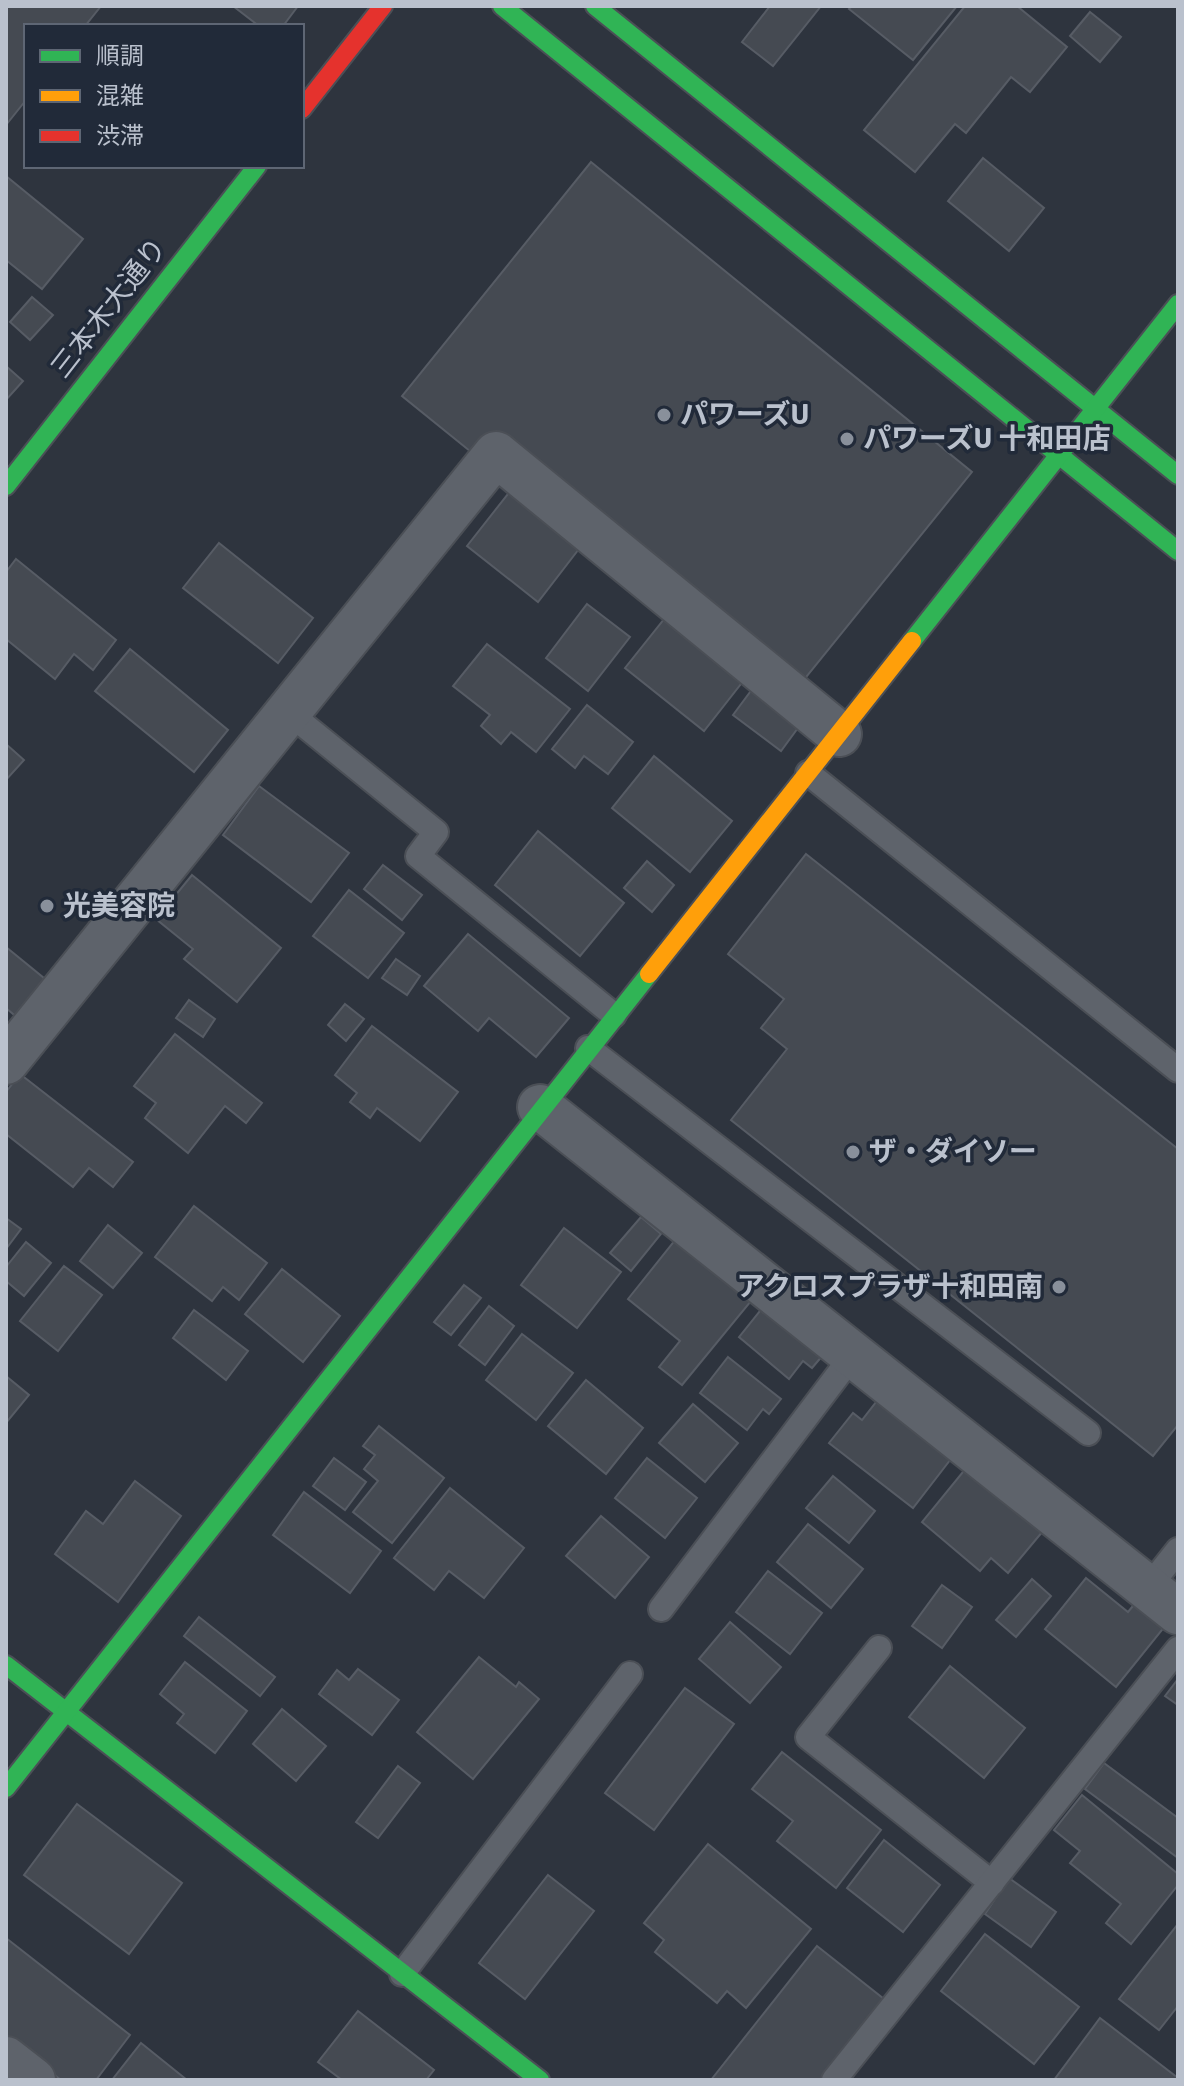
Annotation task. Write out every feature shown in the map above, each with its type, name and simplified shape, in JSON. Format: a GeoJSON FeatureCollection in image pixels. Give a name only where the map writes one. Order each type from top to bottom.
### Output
{"type":"FeatureCollection","features":[{"type":"Feature","properties":{"kind":"street"},"geometry":{"type":"LineString","coordinates":[[304,106],[383,6]]}},
{"type":"Feature","properties":{"kind":"street"},"geometry":{"type":"LineString","coordinates":[[502,6],[1178,551]]}},
{"type":"Feature","properties":{"kind":"street"},"geometry":{"type":"LineString","coordinates":[[595,6],[1178,475]]}},
{"type":"Feature","properties":{"kind":"street","name":"三本木大通り"},"geometry":{"type":"LineString","coordinates":[[6,486],[255,168]]}},
{"type":"Feature","properties":{"kind":"street"},"geometry":{"type":"LineString","coordinates":[[6,1788],[540,1107],[1178,304]]}},
{"type":"Feature","properties":{"kind":"street"},"geometry":{"type":"LineString","coordinates":[[6,1062],[496,454],[839,734]]}},
{"type":"Feature","properties":{"kind":"street"},"geometry":{"type":"LineString","coordinates":[[540,1107],[1163,1600]]}},
{"type":"Feature","properties":{"kind":"street"},"geometry":{"type":"LineString","coordinates":[[6,1665],[540,2080]]}},
{"type":"Feature","properties":{"kind":"street"},"geometry":{"type":"LineString","coordinates":[[6,2059],[33,2080]]}},
{"type":"Feature","properties":{"kind":"lane"},"geometry":{"type":"LineString","coordinates":[[288,712],[436,832],[418,856],[614,1015]]}},
{"type":"Feature","properties":{"kind":"lane"},"geometry":{"type":"LineString","coordinates":[[808,773],[1178,1070]]}},
{"type":"Feature","properties":{"kind":"lane"},"geometry":{"type":"LineString","coordinates":[[588,1048],[1088,1433]]}},
{"type":"Feature","properties":{"kind":"lane"},"geometry":{"type":"LineString","coordinates":[[661,1609],[853,1355]]}},
{"type":"Feature","properties":{"kind":"lane"},"geometry":{"type":"LineString","coordinates":[[1163,1600],[1178,1550]]}},
{"type":"Feature","properties":{"kind":"lane"},"geometry":{"type":"LineString","coordinates":[[879,1648],[808,1737],[992,1883]]}},
{"type":"Feature","properties":{"kind":"lane"},"geometry":{"type":"LineString","coordinates":[[834,2080],[1178,1649]]}},
{"type":"Feature","properties":{"kind":"lane"},"geometry":{"type":"LineString","coordinates":[[402,1974],[630,1674]]}},
{"type":"Feature","properties":{"kind":"building"},"geometry":{"type":"Polygon","coordinates":[[[6,6],[101,6],[87,24],[24,24],[24,102],[6,125],[6,6]]]}},
{"type":"Feature","properties":{"kind":"building"},"geometry":{"type":"Polygon","coordinates":[[[233,6],[298,6],[284,24],[256,24],[233,6]]]}},
{"type":"Feature","properties":{"kind":"building"},"geometry":{"type":"Polygon","coordinates":[[[770,6],[821,6],[773,66],[742,42],[770,6]]]}},
{"type":"Feature","properties":{"kind":"building"},"geometry":{"type":"Polygon","coordinates":[[[852,6],[957,6],[913,60],[849,9],[852,6]]]}},
{"type":"Feature","properties":{"kind":"building"},"geometry":{"type":"Polygon","coordinates":[[[965,6],[1017,6],[1067,47],[1030,92],[1011,77],[966,133],[955,124],[915,172],[864,130],[965,6]]]}},
{"type":"Feature","properties":{"kind":"building"},"geometry":{"type":"Polygon","coordinates":[[[1090,12],[1121,37],[1100,62],[1070,36],[1090,12]]]}},
{"type":"Feature","properties":{"kind":"building"},"geometry":{"type":"Polygon","coordinates":[[[983,158],[1044,208],[1009,251],[948,201],[983,158]]]}},
{"type":"Feature","properties":{"kind":"building","name":"パワーズU"},"geometry":{"type":"Polygon","coordinates":[[[591,162],[972,472],[803,681],[481,460],[402,396],[591,162]]]}},
{"type":"Feature","properties":{"kind":"building"},"geometry":{"type":"Polygon","coordinates":[[[6,176],[83,239],[42,289],[6,260],[6,176]]]}},
{"type":"Feature","properties":{"kind":"building"},"geometry":{"type":"Polygon","coordinates":[[[32,297],[53,315],[30,340],[10,322],[32,297]]]}},
{"type":"Feature","properties":{"kind":"building"},"geometry":{"type":"Polygon","coordinates":[[[6,366],[23,381],[6,400],[6,366]]]}},
{"type":"Feature","properties":{"kind":"building"},"geometry":{"type":"Polygon","coordinates":[[[511,490],[582,545],[538,602],[467,546],[511,490]]]}},
{"type":"Feature","properties":{"kind":"building"},"geometry":{"type":"Polygon","coordinates":[[[219,543],[313,618],[278,663],[183,588],[219,543]]]}},
{"type":"Feature","properties":{"kind":"building"},"geometry":{"type":"Polygon","coordinates":[[[16,559],[116,640],[93,670],[74,654],[55,679],[6,639],[6,572],[16,559]]]}},
{"type":"Feature","properties":{"kind":"building"},"geometry":{"type":"Polygon","coordinates":[[[587,604],[630,637],[588,691],[546,658],[587,604]]]}},
{"type":"Feature","properties":{"kind":"building"},"geometry":{"type":"Polygon","coordinates":[[[669,613],[748,675],[704,731],[625,668],[669,613]]]}},
{"type":"Feature","properties":{"kind":"building"},"geometry":{"type":"Polygon","coordinates":[[[487,644],[570,709],[536,752],[511,732],[501,744],[481,726],[490,715],[453,686],[487,644]]]}},
{"type":"Feature","properties":{"kind":"building"},"geometry":{"type":"Polygon","coordinates":[[[130,649],[228,730],[194,772],[95,691],[130,649]]]}},
{"type":"Feature","properties":{"kind":"building"},"geometry":{"type":"Polygon","coordinates":[[[759,680],[806,717],[781,751],[733,715],[759,680]]]}},
{"type":"Feature","properties":{"kind":"building"},"geometry":{"type":"Polygon","coordinates":[[[587,705],[633,742],[608,774],[584,756],[575,768],[552,749],[587,705]]]}},
{"type":"Feature","properties":{"kind":"building"},"geometry":{"type":"Polygon","coordinates":[[[6,744],[24,760],[6,780],[6,744]]]}},
{"type":"Feature","properties":{"kind":"building"},"geometry":{"type":"Polygon","coordinates":[[[654,756],[732,821],[690,872],[612,808],[654,756]]]}},
{"type":"Feature","properties":{"kind":"building"},"geometry":{"type":"Polygon","coordinates":[[[259,786],[349,853],[311,902],[223,835],[259,786]]]}},
{"type":"Feature","properties":{"kind":"building"},"geometry":{"type":"Polygon","coordinates":[[[538,831],[624,903],[580,956],[495,885],[538,831]]]}},
{"type":"Feature","properties":{"kind":"building","name":"アクロスプラザ十和田南"},"geometry":{"type":"Polygon","coordinates":[[[806,854],[1178,1149],[1178,1425],[1153,1456],[731,1120],[787,1049],[761,1028],[784,999],[728,954],[806,854]]]}},
{"type":"Feature","properties":{"kind":"building"},"geometry":{"type":"Polygon","coordinates":[[[647,861],[674,885],[652,912],[624,888],[647,861]]]}},
{"type":"Feature","properties":{"kind":"building"},"geometry":{"type":"Polygon","coordinates":[[[383,865],[422,895],[402,920],[364,889],[383,865]]]}},
{"type":"Feature","properties":{"kind":"building"},"geometry":{"type":"Polygon","coordinates":[[[192,875],[281,948],[237,1002],[184,959],[193,949],[156,919],[192,875]]]}},
{"type":"Feature","properties":{"kind":"building"},"geometry":{"type":"Polygon","coordinates":[[[349,890],[404,933],[368,978],[313,936],[349,890]]]}},
{"type":"Feature","properties":{"kind":"building"},"geometry":{"type":"Polygon","coordinates":[[[468,934],[569,1018],[536,1057],[489,1018],[478,1031],[424,986],[468,934]]]}},
{"type":"Feature","properties":{"kind":"building"},"geometry":{"type":"Polygon","coordinates":[[[6,947],[50,983],[20,1020],[6,1008],[6,947]]]}},
{"type":"Feature","properties":{"kind":"building"},"geometry":{"type":"Polygon","coordinates":[[[396,959],[420,976],[407,995],[382,978],[396,959]]]}},
{"type":"Feature","properties":{"kind":"building"},"geometry":{"type":"Polygon","coordinates":[[[189,1000],[215,1019],[203,1037],[176,1018],[189,1000]]]}},
{"type":"Feature","properties":{"kind":"building"},"geometry":{"type":"Polygon","coordinates":[[[345,1004],[364,1019],[346,1041],[328,1025],[345,1004]]]}},
{"type":"Feature","properties":{"kind":"building"},"geometry":{"type":"Polygon","coordinates":[[[372,1026],[458,1092],[420,1141],[377,1108],[370,1118],[350,1102],[357,1093],[335,1075],[372,1026]]]}},
{"type":"Feature","properties":{"kind":"building"},"geometry":{"type":"Polygon","coordinates":[[[175,1034],[262,1103],[246,1123],[225,1106],[188,1153],[145,1118],[156,1103],[134,1086],[175,1034]]]}},
{"type":"Feature","properties":{"kind":"building"},"geometry":{"type":"Polygon","coordinates":[[[20,1074],[133,1162],[113,1187],[89,1168],[73,1187],[6,1134],[6,1092],[20,1074]]]}},
{"type":"Feature","properties":{"kind":"building"},"geometry":{"type":"Polygon","coordinates":[[[194,1206],[267,1263],[239,1300],[223,1287],[212,1301],[155,1257],[194,1206]]]}},
{"type":"Feature","properties":{"kind":"building"},"geometry":{"type":"Polygon","coordinates":[[[641,1217],[661,1234],[631,1271],[610,1253],[641,1217]]]}},
{"type":"Feature","properties":{"kind":"building"},"geometry":{"type":"Polygon","coordinates":[[[6,1218],[21,1229],[6,1249],[6,1218]]]}},
{"type":"Feature","properties":{"kind":"building"},"geometry":{"type":"Polygon","coordinates":[[[108,1225],[142,1253],[113,1288],[80,1261],[108,1225]]]}},
{"type":"Feature","properties":{"kind":"building"},"geometry":{"type":"Polygon","coordinates":[[[564,1228],[621,1272],[577,1328],[521,1285],[564,1228]]]}},
{"type":"Feature","properties":{"kind":"building"},"geometry":{"type":"Polygon","coordinates":[[[680,1234],[756,1295],[682,1385],[659,1367],[680,1341],[628,1299],[680,1234]]]}},
{"type":"Feature","properties":{"kind":"building"},"geometry":{"type":"Polygon","coordinates":[[[26,1242],[51,1263],[24,1296],[6,1281],[6,1267],[26,1242]]]}},
{"type":"Feature","properties":{"kind":"building"},"geometry":{"type":"Polygon","coordinates":[[[64,1266],[102,1295],[58,1351],[20,1321],[64,1266]]]}},
{"type":"Feature","properties":{"kind":"building"},"geometry":{"type":"Polygon","coordinates":[[[282,1269],[340,1316],[303,1362],[245,1314],[282,1269]]]}},
{"type":"Feature","properties":{"kind":"building"},"geometry":{"type":"Polygon","coordinates":[[[464,1285],[481,1298],[451,1335],[434,1322],[464,1285]]]}},
{"type":"Feature","properties":{"kind":"building"},"geometry":{"type":"Polygon","coordinates":[[[489,1306],[514,1326],[485,1365],[459,1345],[489,1306]]]}},
{"type":"Feature","properties":{"kind":"building"},"geometry":{"type":"Polygon","coordinates":[[[764,1306],[823,1355],[812,1368],[803,1361],[789,1379],[739,1337],[764,1306]]]}},
{"type":"Feature","properties":{"kind":"building"},"geometry":{"type":"Polygon","coordinates":[[[194,1310],[248,1351],[226,1380],[173,1338],[194,1310]]]}},
{"type":"Feature","properties":{"kind":"building"},"geometry":{"type":"Polygon","coordinates":[[[522,1334],[573,1373],[536,1420],[486,1380],[522,1334]]]}},
{"type":"Feature","properties":{"kind":"building"},"geometry":{"type":"Polygon","coordinates":[[[728,1357],[781,1399],[769,1414],[763,1409],[747,1430],[700,1393],[728,1357]]]}},
{"type":"Feature","properties":{"kind":"building"},"geometry":{"type":"Polygon","coordinates":[[[6,1376],[29,1395],[6,1423],[6,1376]]]}},
{"type":"Feature","properties":{"kind":"building"},"geometry":{"type":"Polygon","coordinates":[[[586,1380],[643,1428],[606,1474],[548,1426],[586,1380]]]}},
{"type":"Feature","properties":{"kind":"building"},"geometry":{"type":"Polygon","coordinates":[[[880,1397],[954,1455],[913,1508],[829,1443],[853,1413],[862,1420],[880,1397]]]}},
{"type":"Feature","properties":{"kind":"building"},"geometry":{"type":"Polygon","coordinates":[[[693,1404],[738,1443],[705,1482],[659,1443],[693,1404]]]}},
{"type":"Feature","properties":{"kind":"building"},"geometry":{"type":"Polygon","coordinates":[[[379,1426],[444,1478],[392,1543],[353,1512],[378,1481],[364,1469],[375,1455],[363,1446],[379,1426]]]}},
{"type":"Feature","properties":{"kind":"building"},"geometry":{"type":"Polygon","coordinates":[[[334,1458],[366,1482],[345,1510],[313,1486],[334,1458]]]}},
{"type":"Feature","properties":{"kind":"building"},"geometry":{"type":"Polygon","coordinates":[[[647,1458],[697,1498],[665,1538],[615,1498],[647,1458]]]}},
{"type":"Feature","properties":{"kind":"building"},"geometry":{"type":"Polygon","coordinates":[[[967,1467],[1043,1531],[1008,1573],[991,1558],[980,1571],[922,1522],[967,1467]]]}},
{"type":"Feature","properties":{"kind":"building"},"geometry":{"type":"Polygon","coordinates":[[[833,1476],[875,1511],[849,1543],[806,1508],[833,1476]]]}},
{"type":"Feature","properties":{"kind":"building"},"geometry":{"type":"Polygon","coordinates":[[[135,1481],[181,1516],[118,1602],[55,1554],[86,1511],[103,1524],[135,1481]]]}},
{"type":"Feature","properties":{"kind":"building"},"geometry":{"type":"Polygon","coordinates":[[[450,1488],[524,1548],[484,1598],[449,1571],[434,1590],[394,1558],[450,1488]]]}},
{"type":"Feature","properties":{"kind":"building"},"geometry":{"type":"Polygon","coordinates":[[[304,1492],[381,1551],[350,1593],[273,1535],[304,1492]]]}},
{"type":"Feature","properties":{"kind":"building"},"geometry":{"type":"Polygon","coordinates":[[[601,1516],[649,1557],[615,1598],[566,1556],[601,1516]]]}},
{"type":"Feature","properties":{"kind":"building"},"geometry":{"type":"Polygon","coordinates":[[[808,1524],[863,1569],[831,1608],[777,1562],[808,1524]]]}},
{"type":"Feature","properties":{"kind":"building"},"geometry":{"type":"Polygon","coordinates":[[[768,1571],[822,1613],[790,1654],[736,1612],[768,1571]]]}},
{"type":"Feature","properties":{"kind":"building"},"geometry":{"type":"Polygon","coordinates":[[[1086,1578],[1128,1612],[1137,1601],[1166,1625],[1116,1687],[1045,1629],[1086,1578]]]}},
{"type":"Feature","properties":{"kind":"building"},"geometry":{"type":"Polygon","coordinates":[[[1032,1579],[1051,1596],[1016,1637],[996,1620],[1032,1579]]]}},
{"type":"Feature","properties":{"kind":"building"},"geometry":{"type":"Polygon","coordinates":[[[942,1585],[972,1607],[942,1648],[912,1626],[942,1585]]]}},
{"type":"Feature","properties":{"kind":"building"},"geometry":{"type":"Polygon","coordinates":[[[199,1617],[275,1677],[260,1696],[184,1636],[199,1617]]]}},
{"type":"Feature","properties":{"kind":"building"},"geometry":{"type":"Polygon","coordinates":[[[730,1622],[781,1667],[750,1703],[699,1659],[730,1622]]]}},
{"type":"Feature","properties":{"kind":"building"},"geometry":{"type":"Polygon","coordinates":[[[479,1657],[516,1687],[519,1682],[539,1699],[473,1779],[417,1732],[479,1657]]]}},
{"type":"Feature","properties":{"kind":"building"},"geometry":{"type":"Polygon","coordinates":[[[185,1662],[247,1711],[215,1753],[177,1723],[184,1714],[160,1694],[185,1662]]]}},
{"type":"Feature","properties":{"kind":"building"},"geometry":{"type":"Polygon","coordinates":[[[950,1666],[1025,1728],[984,1778],[909,1717],[950,1666]]]}},
{"type":"Feature","properties":{"kind":"building"},"geometry":{"type":"Polygon","coordinates":[[[358,1669],[399,1700],[372,1735],[319,1694],[337,1670],[349,1680],[358,1669]]]}},
{"type":"Feature","properties":{"kind":"building"},"geometry":{"type":"Polygon","coordinates":[[[1178,1679],[1178,1705],[1165,1696],[1178,1679]]]}},
{"type":"Feature","properties":{"kind":"building"},"geometry":{"type":"Polygon","coordinates":[[[685,1688],[734,1724],[654,1830],[605,1793],[685,1688]]]}},
{"type":"Feature","properties":{"kind":"building"},"geometry":{"type":"Polygon","coordinates":[[[282,1709],[326,1746],[296,1781],[253,1744],[282,1709]]]}},
{"type":"Feature","properties":{"kind":"building"},"geometry":{"type":"Polygon","coordinates":[[[782,1752],[881,1830],[836,1888],[777,1841],[793,1821],[752,1789],[782,1752]]]}},
{"type":"Feature","properties":{"kind":"building"},"geometry":{"type":"Polygon","coordinates":[[[1104,1763],[1178,1818],[1178,1858],[1085,1789],[1104,1763]]]}},
{"type":"Feature","properties":{"kind":"building"},"geometry":{"type":"Polygon","coordinates":[[[398,1766],[420,1783],[378,1838],[356,1822],[398,1766]]]}},
{"type":"Feature","properties":{"kind":"building"},"geometry":{"type":"Polygon","coordinates":[[[1082,1795],[1178,1874],[1178,1885],[1131,1944],[1106,1923],[1121,1904],[1070,1863],[1080,1851],[1054,1830],[1082,1795]]]}},
{"type":"Feature","properties":{"kind":"building"},"geometry":{"type":"Polygon","coordinates":[[[77,1804],[182,1883],[129,1954],[24,1875],[77,1804]]]}},
{"type":"Feature","properties":{"kind":"building"},"geometry":{"type":"Polygon","coordinates":[[[884,1840],[940,1885],[903,1932],[847,1888],[884,1840]]]}},
{"type":"Feature","properties":{"kind":"building"},"geometry":{"type":"Polygon","coordinates":[[[708,1844],[811,1929],[746,2008],[727,1991],[717,2003],[655,1952],[664,1940],[644,1923],[708,1844]]]}},
{"type":"Feature","properties":{"kind":"building"},"geometry":{"type":"Polygon","coordinates":[[[548,1875],[594,1911],[525,1999],[479,1963],[548,1875]]]}},
{"type":"Feature","properties":{"kind":"building"},"geometry":{"type":"Polygon","coordinates":[[[1009,1878],[1056,1912],[1031,1947],[985,1914],[1009,1878]]]}},
{"type":"Feature","properties":{"kind":"building"},"geometry":{"type":"Polygon","coordinates":[[[1178,1924],[1178,2006],[1159,2030],[1119,1999],[1178,1924]]]}},
{"type":"Feature","properties":{"kind":"building"},"geometry":{"type":"Polygon","coordinates":[[[985,1934],[1079,2007],[1034,2064],[941,1991],[985,1934]]]}},
{"type":"Feature","properties":{"kind":"building"},"geometry":{"type":"Polygon","coordinates":[[[6,1938],[130,2035],[96,2080],[61,2080],[6,2037],[6,1938]]]}},
{"type":"Feature","properties":{"kind":"building"},"geometry":{"type":"Polygon","coordinates":[[[817,1946],[884,1999],[821,2080],[711,2080],[817,1946]]]}},
{"type":"Feature","properties":{"kind":"building"},"geometry":{"type":"Polygon","coordinates":[[[358,2011],[434,2070],[426,2080],[342,2080],[318,2062],[358,2011]]]}},
{"type":"Feature","properties":{"kind":"building"},"geometry":{"type":"Polygon","coordinates":[[[1100,2018],[1178,2078],[1178,2080],[1054,2080],[1100,2018]]]}},
{"type":"Feature","properties":{"kind":"building"},"geometry":{"type":"Polygon","coordinates":[[[141,2043],[187,2080],[112,2080],[141,2043]]]}},
{"type":"Feature","properties":{"kind":"traffic: fast"},"geometry":{"type":"LineString","coordinates":[[502,6],[1178,551]]}},
{"type":"Feature","properties":{"kind":"traffic: fast"},"geometry":{"type":"LineString","coordinates":[[595,6],[1178,475]]}},
{"type":"Feature","properties":{"kind":"traffic: fast"},"geometry":{"type":"LineString","coordinates":[[6,486],[255,168]]}},
{"type":"Feature","properties":{"kind":"traffic: fast"},"geometry":{"type":"LineString","coordinates":[[912,641],[1178,304]]}},
{"type":"Feature","properties":{"kind":"traffic: fast"},"geometry":{"type":"LineString","coordinates":[[6,1788],[649,974]]}},
{"type":"Feature","properties":{"kind":"traffic: fast"},"geometry":{"type":"LineString","coordinates":[[6,1665],[540,2080]]}},
{"type":"Feature","properties":{"kind":"traffic: slow"},"geometry":{"type":"LineString","coordinates":[[649,974],[912,641]]}},
{"type":"Feature","properties":{"kind":"traffic: jam"},"geometry":{"type":"LineString","coordinates":[[304,106],[383,6]]}},
{"type":"Feature","properties":{"kind":"place","name":"パワーズU"},"geometry":{"type":"Point","coordinates":[664,415]}},
{"type":"Feature","properties":{"kind":"place","name":"パワーズU 十和田店"},"geometry":{"type":"Point","coordinates":[847,439]}},
{"type":"Feature","properties":{"kind":"place","name":"光美容院"},"geometry":{"type":"Point","coordinates":[47,906]}},
{"type":"Feature","properties":{"kind":"place","name":"ザ・ダイソー"},"geometry":{"type":"Point","coordinates":[853,1152]}},
{"type":"Feature","properties":{"kind":"place","name":"アクロスプラザ十和田南"},"geometry":{"type":"Point","coordinates":[1059,1287]}}]}
